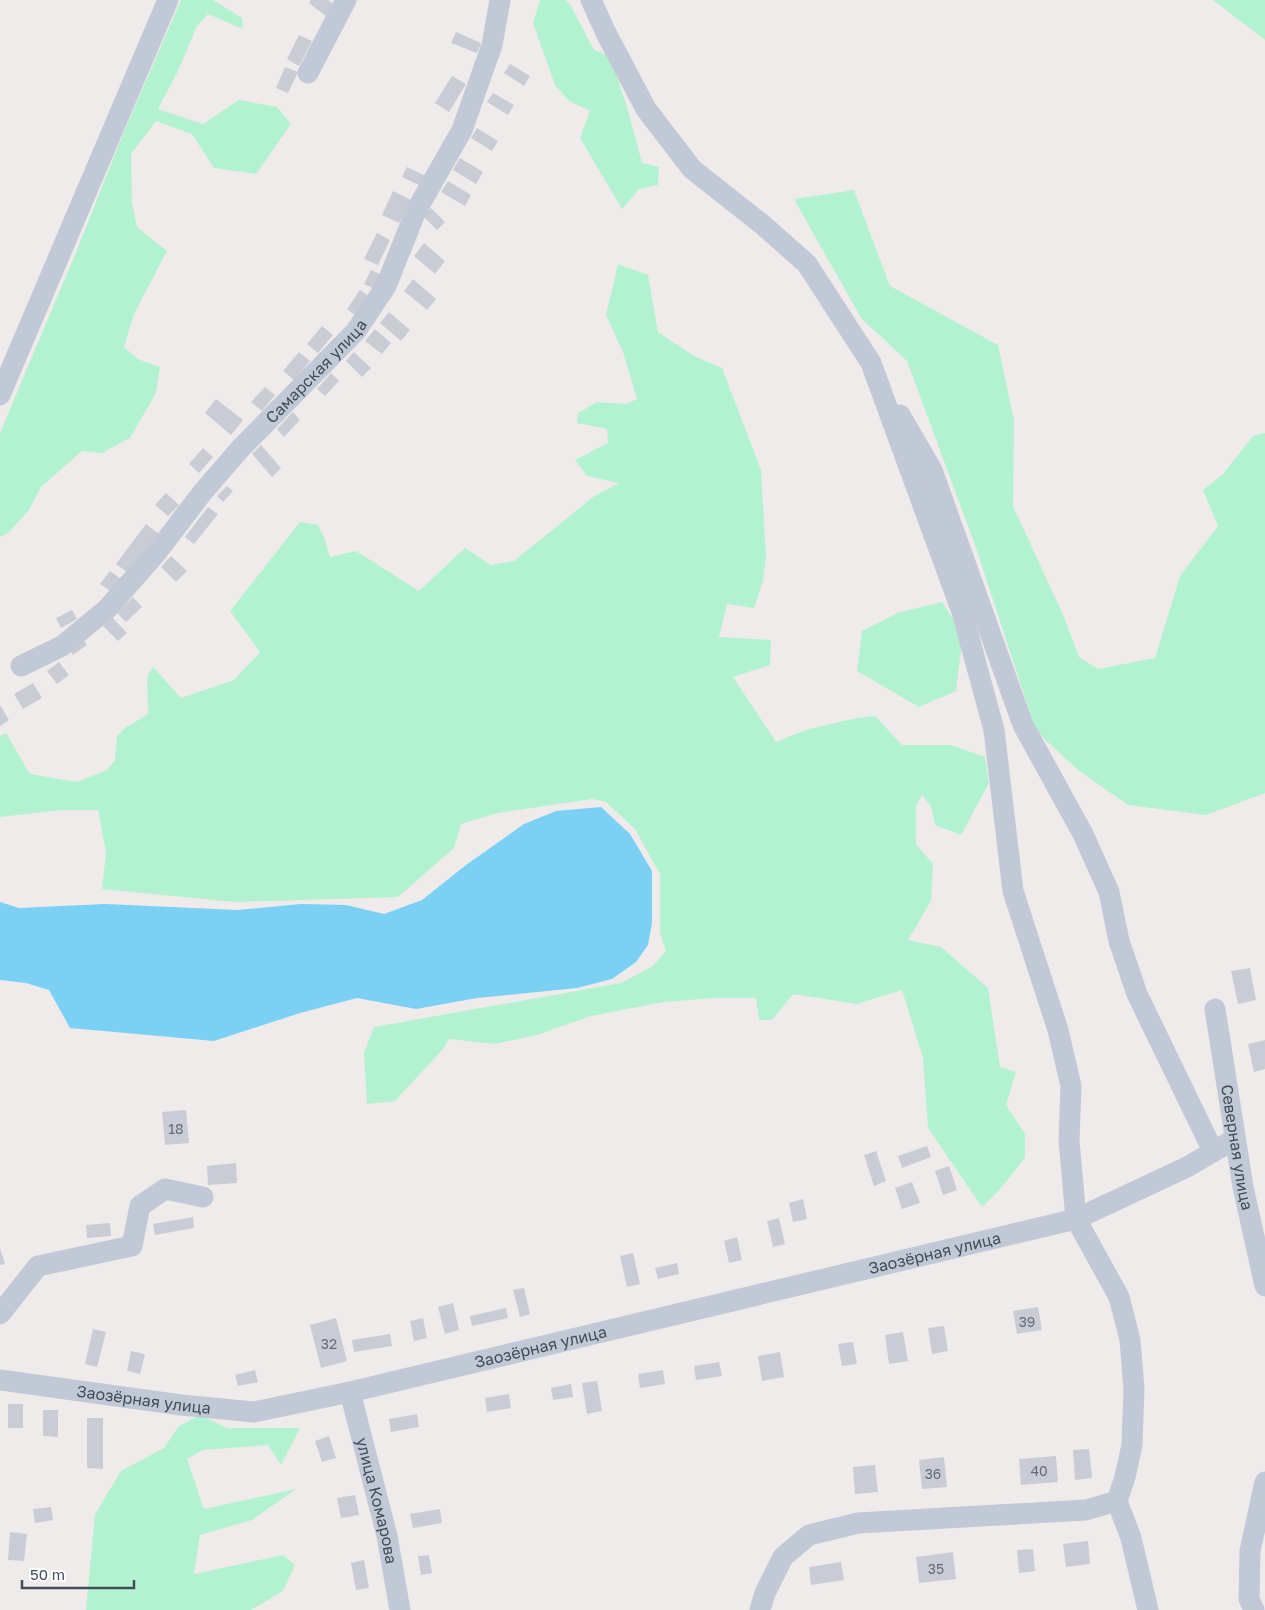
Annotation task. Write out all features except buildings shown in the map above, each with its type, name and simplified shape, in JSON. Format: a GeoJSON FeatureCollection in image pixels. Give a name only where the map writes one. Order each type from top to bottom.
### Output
{"type":"FeatureCollection","features":[{"type":"Feature","properties":{"kind":"street"},"geometry":{"type":"LineString","coordinates":[[0,395],[168,0]]}},
{"type":"Feature","properties":{"kind":"street"},"geometry":{"type":"LineString","coordinates":[[308,73],[346,0]]}},
{"type":"Feature","properties":{"kind":"street","name":"Самарская улица"},"geometry":{"type":"LineString","coordinates":[[21,666],[62,646],[108,609],[157,552],[202,492],[315,371],[356,331],[386,286],[416,211],[462,130],[492,45],[500,0]]}},
{"type":"Feature","properties":{"kind":"street"},"geometry":{"type":"LineString","coordinates":[[591,0],[646,109],[692,169],[763,225],[807,264],[870,363],[932,470],[1023,725],[1083,834],[1098,867],[1109,892],[1119,941],[1137,994],[1213,1152]]}},
{"type":"Feature","properties":{"kind":"street"},"geometry":{"type":"LineString","coordinates":[[870,363],[962,612],[994,730],[1013,891],[1058,1030],[1071,1086],[1069,1141],[1076,1219],[1119,1297],[1130,1340],[1134,1389],[1132,1445],[1125,1477],[1117,1501],[1132,1538],[1148,1610]]}},
{"type":"Feature","properties":{"kind":"street","name":"Северная улица"},"geometry":{"type":"LineString","coordinates":[[1215,1009],[1243,1186],[1265,1286]]}},
{"type":"Feature","properties":{"kind":"street","name":"Заозёрная улица"},"geometry":{"type":"LineString","coordinates":[[0,1380],[180,1405],[254,1412],[350,1392],[1076,1219],[1187,1167],[1236,1139]]}},
{"type":"Feature","properties":{"kind":"street"},"geometry":{"type":"LineString","coordinates":[[0,1314],[38,1266],[132,1246],[140,1206],[165,1189],[203,1197]]}},
{"type":"Feature","properties":{"kind":"street","name":"улица Комарова"},"geometry":{"type":"LineString","coordinates":[[350,1392],[387,1536],[400,1610]]}},
{"type":"Feature","properties":{"kind":"street"},"geometry":{"type":"LineString","coordinates":[[1254,1610],[1248,1599],[1250,1551],[1265,1482]]}},
{"type":"Feature","properties":{"kind":"street"},"geometry":{"type":"LineString","coordinates":[[760,1610],[765,1593],[783,1557],[809,1535],[858,1523],[1086,1510],[1117,1501]]}},
{"type":"Feature","properties":{"kind":"green space"},"geometry":{"type":"Polygon","coordinates":[[[181,0],[213,0],[242,18],[243,29],[208,14],[197,26],[177,73],[158,109],[203,124],[239,100],[277,107],[291,124],[256,174],[214,168],[192,134],[156,121],[131,154],[132,203],[137,227],[167,251],[134,314],[124,347],[138,359],[160,367],[156,393],[130,438],[102,453],[82,451],[41,487],[29,510],[8,533],[0,537],[0,433],[77,250],[123,134],[181,0]]]}},
{"type":"Feature","properties":{"kind":"green space"},"geometry":{"type":"Polygon","coordinates":[[[540,0],[566,0],[594,50],[610,56],[628,110],[642,163],[659,167],[658,185],[639,189],[622,209],[580,138],[590,111],[569,101],[555,85],[533,23],[540,0]]]}},
{"type":"Feature","properties":{"kind":"green space"},"geometry":{"type":"Polygon","coordinates":[[[1213,0],[1265,0],[1265,40],[1213,0]]]}},
{"type":"Feature","properties":{"kind":"green space"},"geometry":{"type":"Polygon","coordinates":[[[854,190],[890,286],[998,345],[1014,420],[1013,506],[1064,617],[1079,657],[1098,669],[1155,658],[1180,576],[1218,526],[1203,490],[1222,475],[1253,436],[1265,433],[1265,793],[1206,815],[1128,805],[1078,770],[1036,731],[975,545],[907,361],[861,318],[794,199],[854,190]]]}},
{"type":"Feature","properties":{"kind":"green space"},"geometry":{"type":"Polygon","coordinates":[[[618,264],[648,275],[658,332],[694,356],[722,368],[761,470],[766,557],[763,581],[754,608],[727,604],[719,637],[771,640],[770,665],[733,677],[776,742],[806,730],[852,719],[875,716],[902,745],[951,745],[985,757],[989,783],[961,835],[935,825],[931,806],[922,795],[916,806],[916,844],[933,864],[931,901],[908,940],[941,947],[988,988],[1000,1067],[1016,1072],[1006,1105],[1025,1134],[1025,1158],[1000,1189],[982,1207],[928,1128],[923,1058],[902,990],[857,1004],[793,994],[772,1020],[759,1020],[756,998],[714,998],[664,1002],[591,1016],[537,1035],[495,1044],[449,1039],[444,1048],[395,1101],[367,1104],[364,1053],[374,1027],[621,983],[653,966],[666,951],[660,933],[660,874],[635,829],[606,802],[592,799],[498,813],[461,824],[454,848],[398,897],[234,902],[102,889],[106,853],[98,810],[61,810],[0,817],[0,736],[6,733],[30,774],[77,782],[107,770],[115,760],[117,736],[125,728],[148,714],[147,677],[153,667],[181,698],[234,680],[260,652],[230,611],[300,522],[318,525],[330,557],[356,551],[419,591],[465,548],[491,565],[514,561],[593,497],[619,483],[587,476],[575,460],[608,443],[607,429],[577,423],[578,413],[597,402],[626,404],[637,399],[623,352],[606,315],[618,264]]]}},
{"type":"Feature","properties":{"kind":"green space"},"geometry":{"type":"Polygon","coordinates":[[[942,602],[963,635],[956,691],[919,707],[857,671],[862,631],[900,612],[942,602]]]}},
{"type":"Feature","properties":{"kind":"green space"},"geometry":{"type":"Polygon","coordinates":[[[200,1415],[227,1428],[300,1428],[281,1465],[268,1445],[203,1450],[187,1459],[204,1509],[296,1489],[252,1520],[200,1535],[194,1574],[283,1555],[295,1565],[283,1591],[251,1610],[86,1610],[95,1514],[121,1471],[164,1448],[179,1426],[200,1415]]]}},
{"type":"Feature","properties":{"kind":"water"},"geometry":{"type":"Polygon","coordinates":[[[601,807],[630,834],[652,871],[652,923],[648,945],[636,962],[612,979],[577,988],[477,998],[416,1009],[357,998],[300,1013],[214,1041],[70,1028],[49,990],[26,983],[0,980],[0,902],[19,908],[105,904],[237,910],[301,904],[346,905],[384,914],[422,900],[466,865],[524,824],[556,811],[601,807]]]}}]}
